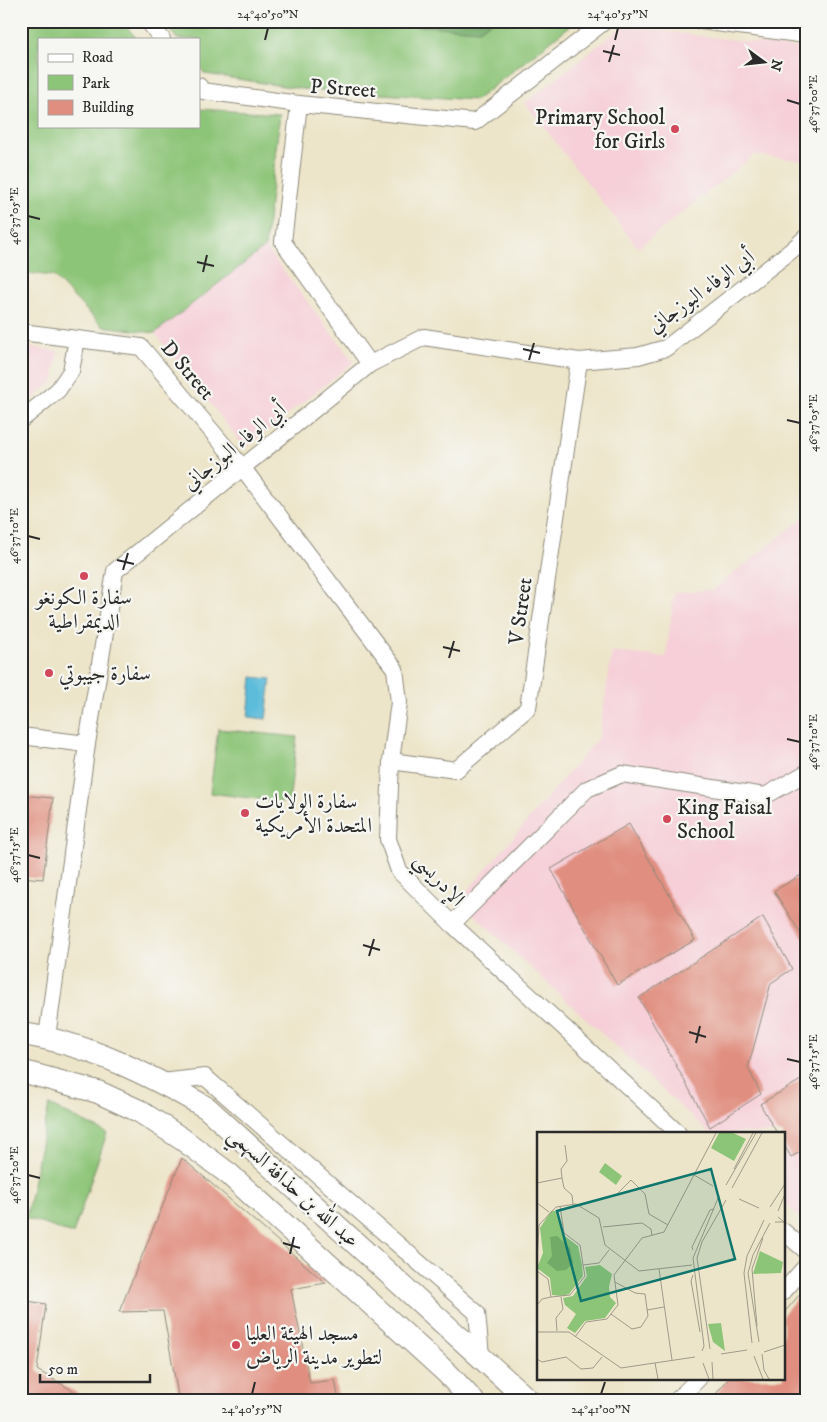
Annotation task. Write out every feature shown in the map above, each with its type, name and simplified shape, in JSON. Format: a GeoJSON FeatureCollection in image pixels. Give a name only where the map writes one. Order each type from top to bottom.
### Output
{"type":"FeatureCollection","features":[{"type":"Feature","properties":{"kind":"street"},"geometry":{"type":"LineString","coordinates":[[148,21],[161,38]]}},
{"type":"Feature","properties":{"kind":"street","name":"P Street"},"geometry":{"type":"LineString","coordinates":[[370,364],[283,242],[299,104],[475,122],[605,21]]}},
{"type":"Feature","properties":{"kind":"street"},"geometry":{"type":"LineString","coordinates":[[701,21],[806,35]]}},
{"type":"Feature","properties":{"kind":"street"},"geometry":{"type":"LineString","coordinates":[[200,87],[203,91],[299,104]]}},
{"type":"Feature","properties":{"kind":"street","name":"أبي الوفاء البوزجاني"},"geometry":{"type":"LineString","coordinates":[[47,1037],[87,744],[115,571],[370,364],[424,337],[579,361],[638,356],[666,348],[806,237]]}},
{"type":"Feature","properties":{"kind":"street","name":"D Street"},"geometry":{"type":"LineString","coordinates":[[21,332],[141,347],[242,467],[273,507]]}},
{"type":"Feature","properties":{"kind":"street"},"geometry":{"type":"LineString","coordinates":[[21,420],[58,390],[71,371],[77,340]]}},
{"type":"Feature","properties":{"kind":"street","name":"V Street"},"geometry":{"type":"LineString","coordinates":[[391,761],[456,770],[528,708],[579,361]]}},
{"type":"Feature","properties":{"kind":"street","name":"الإدريسي"},"geometry":{"type":"LineString","coordinates":[[273,507],[395,669],[399,702],[391,761],[388,839],[399,871],[452,924],[677,1132]]}},
{"type":"Feature","properties":{"kind":"street"},"geometry":{"type":"LineString","coordinates":[[21,736],[87,744]]}},
{"type":"Feature","properties":{"kind":"street"},"geometry":{"type":"LineString","coordinates":[[452,924],[587,789],[622,774],[765,796],[806,773]]}},
{"type":"Feature","properties":{"kind":"street","name":"عبد الله بن حذافة السهمي"},"geometry":{"type":"LineString","coordinates":[[21,1034],[47,1037],[162,1082],[207,1108],[530,1401]]}},
{"type":"Feature","properties":{"kind":"street","name":"عبد الله بن حذافة السهمي"},"geometry":{"type":"LineString","coordinates":[[21,1071],[98,1092],[139,1111],[182,1139],[229,1174],[440,1368],[473,1401]]}},
{"type":"Feature","properties":{"kind":"street"},"geometry":{"type":"LineString","coordinates":[[784,1232],[806,1251]]}},
{"type":"Feature","properties":{"kind":"street"},"geometry":{"type":"LineString","coordinates":[[784,1291],[806,1266]]}},
{"type":"Feature","properties":{"kind":"street"},"geometry":{"type":"LineString","coordinates":[[677,1400],[697,1380]]}},
{"type":"Feature","properties":{"kind":"shaded area","name":"Primary School for Girls"},"geometry":{"type":"Polygon","coordinates":[[[623,26],[806,49],[806,161],[754,155],[638,248],[525,103],[623,26]]]}},
{"type":"Feature","properties":{"kind":"shaded area"},"geometry":{"type":"Polygon","coordinates":[[[265,247],[354,362],[245,448],[155,333],[265,247]]]}},
{"type":"Feature","properties":{"kind":"shaded area"},"geometry":{"type":"Polygon","coordinates":[[[21,346],[58,351],[53,382],[21,407],[21,346]]]}},
{"type":"Feature","properties":{"kind":"shaded area","name":"King Faisal School"},"geometry":{"type":"Polygon","coordinates":[[[806,516],[806,1223],[784,1203],[784,1132],[708,1132],[459,901],[599,737],[612,652],[666,657],[674,592],[713,590],[806,516]]]}},
{"type":"Feature","properties":{"kind":"green space"},"geometry":{"type":"Polygon","coordinates":[[[21,21],[122,21],[136,38],[38,38],[38,128],[200,128],[200,109],[280,114],[265,247],[155,333],[102,326],[53,276],[21,272],[21,21]]]}},
{"type":"Feature","properties":{"kind":"green space"},"geometry":{"type":"Polygon","coordinates":[[[164,21],[576,21],[476,100],[302,89],[205,74],[200,67],[200,38],[176,38],[164,21]]]}},
{"type":"Feature","properties":{"kind":"green space"},"geometry":{"type":"Polygon","coordinates":[[[354,21],[492,21],[479,30],[354,21]]]}},
{"type":"Feature","properties":{"kind":"green space"},"geometry":{"type":"Polygon","coordinates":[[[218,729],[297,737],[289,803],[210,793],[218,729]]]}},
{"type":"Feature","properties":{"kind":"green space"},"geometry":{"type":"Polygon","coordinates":[[[49,1105],[107,1133],[73,1234],[26,1218],[49,1105]]]}},
{"type":"Feature","properties":{"kind":"water"},"geometry":{"type":"Polygon","coordinates":[[[252,677],[271,679],[266,719],[248,717],[252,677]]]}},
{"type":"Feature","properties":{"kind":"building"},"geometry":{"type":"Polygon","coordinates":[[[21,795],[53,798],[43,879],[21,877],[21,795]]]}},
{"type":"Feature","properties":{"kind":"building"},"geometry":{"type":"Polygon","coordinates":[[[629,824],[695,940],[617,985],[551,869],[629,824]]]}},
{"type":"Feature","properties":{"kind":"building"},"geometry":{"type":"Polygon","coordinates":[[[806,872],[806,942],[774,891],[806,872]]]}},
{"type":"Feature","properties":{"kind":"building"},"geometry":{"type":"Polygon","coordinates":[[[763,917],[792,969],[771,983],[748,1068],[761,1094],[710,1127],[639,998],[763,917]]]}},
{"type":"Feature","properties":{"kind":"building"},"geometry":{"type":"Polygon","coordinates":[[[806,1077],[806,1149],[791,1157],[784,1145],[784,1132],[776,1132],[760,1104],[806,1077]]]}},
{"type":"Feature","properties":{"kind":"building"},"geometry":{"type":"Polygon","coordinates":[[[182,1158],[326,1283],[291,1289],[310,1383],[335,1380],[339,1401],[179,1401],[163,1311],[119,1312],[182,1158]]]}},
{"type":"Feature","properties":{"kind":"building"},"geometry":{"type":"Polygon","coordinates":[[[806,1287],[806,1401],[710,1401],[727,1380],[784,1380],[784,1313],[806,1287]]]}},
{"type":"Feature","properties":{"kind":"building"},"geometry":{"type":"Polygon","coordinates":[[[21,1300],[46,1304],[37,1370],[91,1401],[21,1401],[21,1300]]]}},
{"type":"Feature","properties":{"kind":"place","name":"Primary School for Girls"},"geometry":{"type":"Point","coordinates":[675,129]}},
{"type":"Feature","properties":{"kind":"place","name":"سفارة الكونغو الديمقراطية"},"geometry":{"type":"Point","coordinates":[84,576]}},
{"type":"Feature","properties":{"kind":"place","name":"سفارة جيبوتي"},"geometry":{"type":"Point","coordinates":[49,673]}},
{"type":"Feature","properties":{"kind":"place","name":"سفارة الولايات المتحدة الأمريكية"},"geometry":{"type":"Point","coordinates":[245,813]}},
{"type":"Feature","properties":{"kind":"place","name":"King Faisal School"},"geometry":{"type":"Point","coordinates":[667,819]}},
{"type":"Feature","properties":{"kind":"place","name":"مسجد الهيئة العليا لتطوير مدينة الرياض"},"geometry":{"type":"Point","coordinates":[236,1345]}}]}
